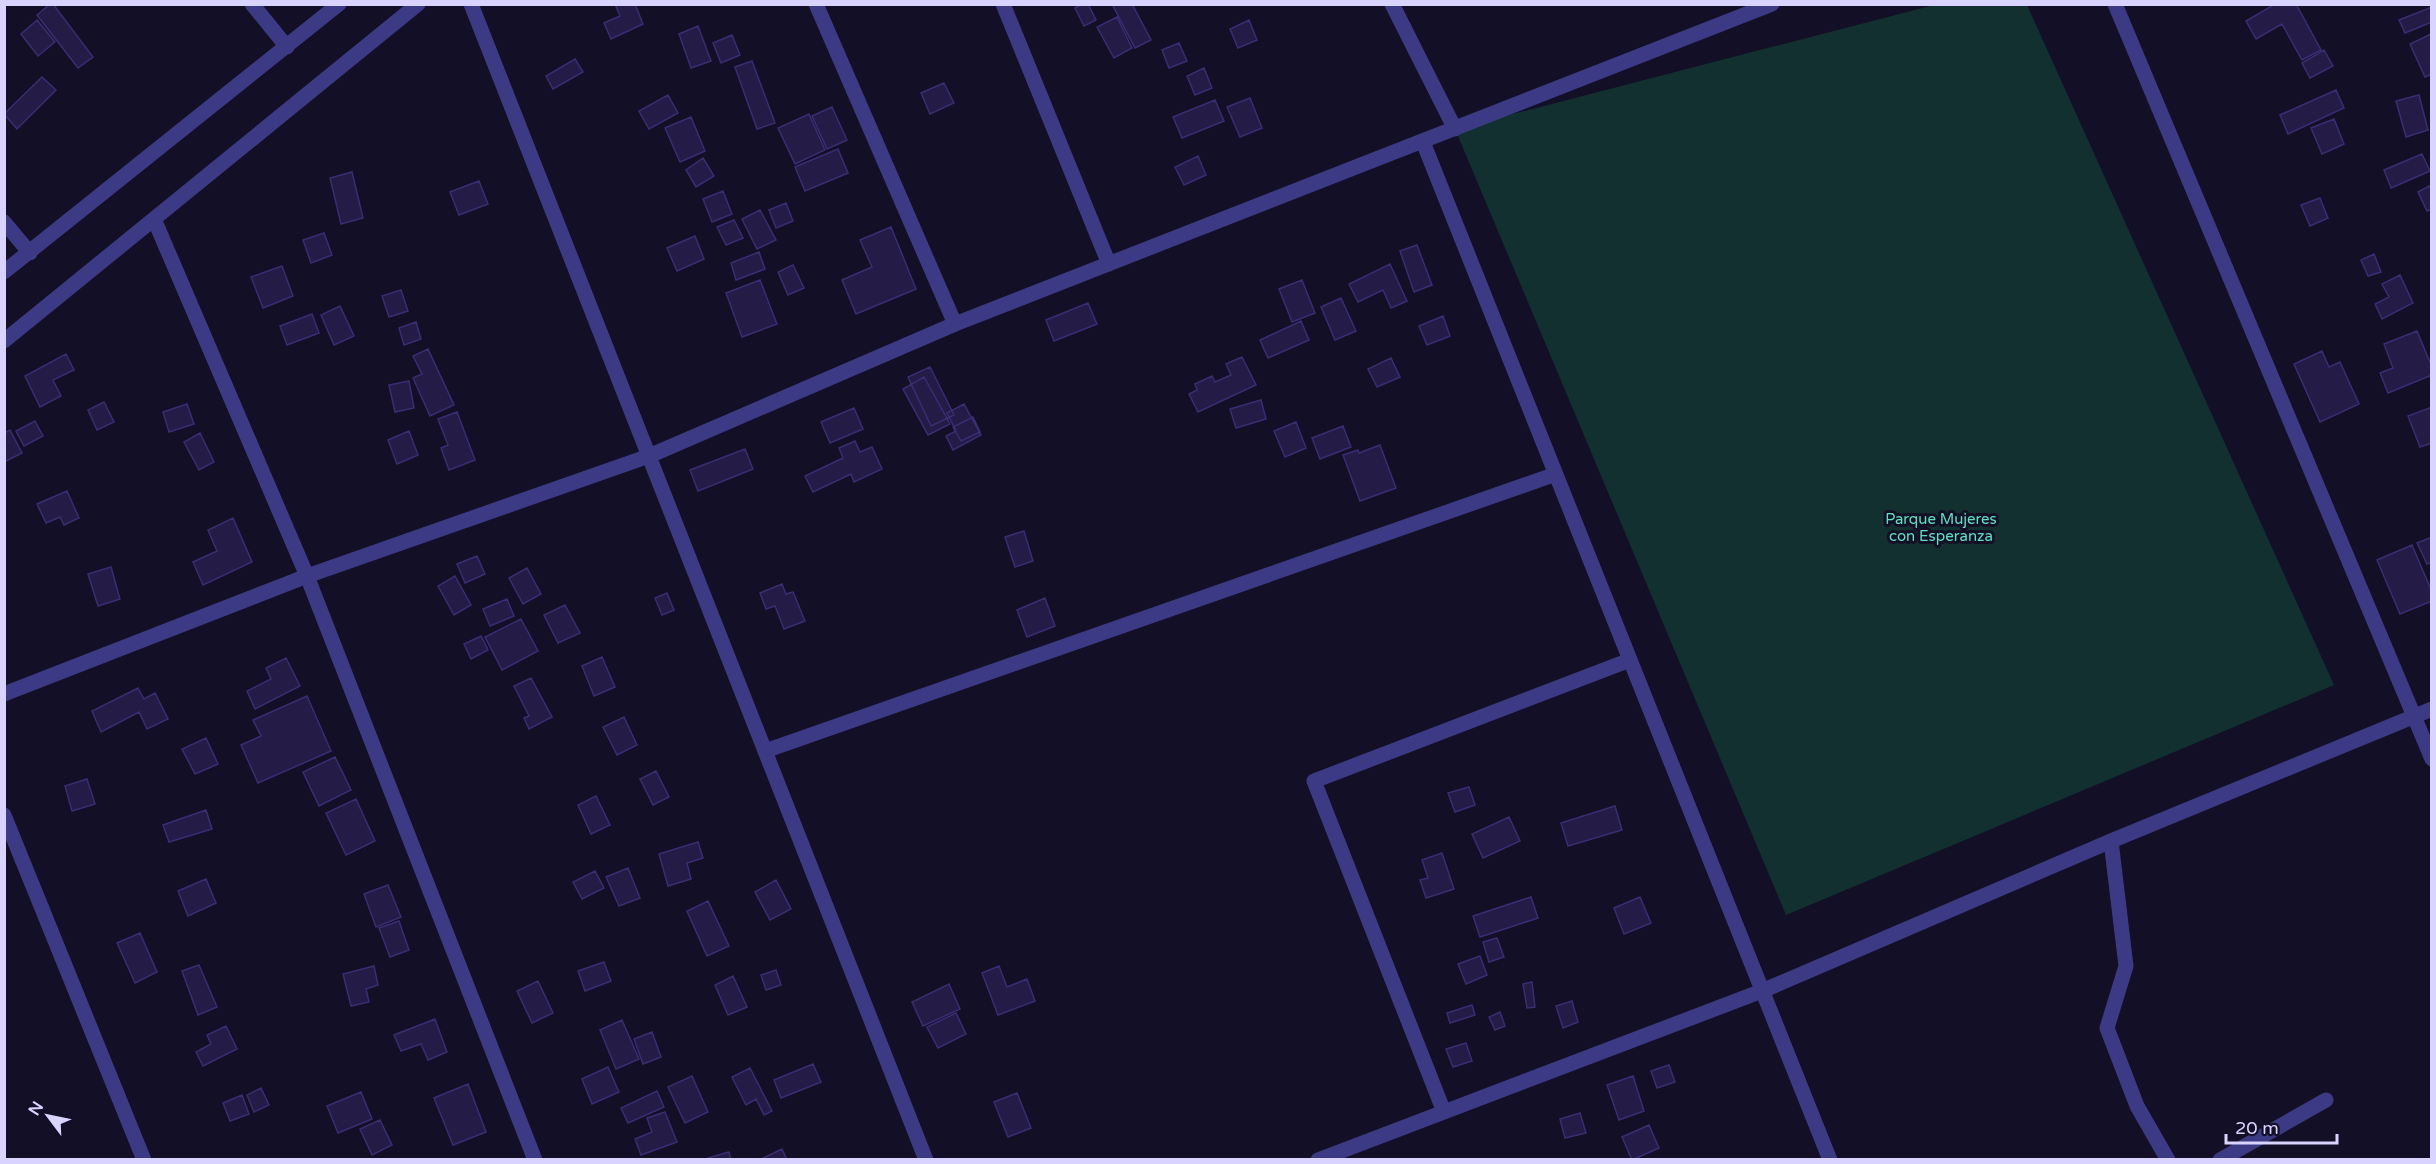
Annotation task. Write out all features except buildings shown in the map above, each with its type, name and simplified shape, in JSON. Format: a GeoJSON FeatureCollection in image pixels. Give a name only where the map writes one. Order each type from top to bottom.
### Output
{"type":"FeatureCollection","features":[{"type":"Feature","properties":{"kind":"street"},"geometry":{"type":"LineString","coordinates":[[252,4],[287,47]]}},
{"type":"Feature","properties":{"kind":"street"},"geometry":{"type":"LineString","coordinates":[[4,273],[339,4]]}},
{"type":"Feature","properties":{"kind":"street"},"geometry":{"type":"LineString","coordinates":[[4,341],[418,4]]}},
{"type":"Feature","properties":{"kind":"street"},"geometry":{"type":"LineString","coordinates":[[471,4],[926,1160]]}},
{"type":"Feature","properties":{"kind":"street"},"geometry":{"type":"LineString","coordinates":[[816,4],[955,324]]}},
{"type":"Feature","properties":{"kind":"street"},"geometry":{"type":"LineString","coordinates":[[1003,4],[1109,264]]}},
{"type":"Feature","properties":{"kind":"street"},"geometry":{"type":"LineString","coordinates":[[1392,4],[1455,129]]}},
{"type":"Feature","properties":{"kind":"street"},"geometry":{"type":"LineString","coordinates":[[4,694],[307,576],[649,456],[955,324],[1772,4]]}},
{"type":"Feature","properties":{"kind":"street"},"geometry":{"type":"LineString","coordinates":[[2115,4],[2432,759]]}},
{"type":"Feature","properties":{"kind":"street"},"geometry":{"type":"LineString","coordinates":[[1423,142],[1830,1160]]}},
{"type":"Feature","properties":{"kind":"street"},"geometry":{"type":"LineString","coordinates":[[154,219],[307,576],[535,1160]]}},
{"type":"Feature","properties":{"kind":"street"},"geometry":{"type":"LineString","coordinates":[[4,222],[30,253]]}},
{"type":"Feature","properties":{"kind":"street"},"geometry":{"type":"LineString","coordinates":[[765,751],[1556,474]]}},
{"type":"Feature","properties":{"kind":"street"},"geometry":{"type":"LineString","coordinates":[[1444,1112],[1314,781],[1630,660]]}},
{"type":"Feature","properties":{"kind":"street"},"geometry":{"type":"LineString","coordinates":[[1318,1160],[1762,991],[2111,841],[2432,709]]}},
{"type":"Feature","properties":{"kind":"street"},"geometry":{"type":"LineString","coordinates":[[4,815],[144,1160]]}},
{"type":"Feature","properties":{"kind":"street"},"geometry":{"type":"LineString","coordinates":[[2111,841],[2126,966],[2107,1028],[2138,1106],[2168,1160]]}},
{"type":"Feature","properties":{"kind":"street"},"geometry":{"type":"LineString","coordinates":[[2220,1160],[2326,1100]]}},
{"type":"Feature","properties":{"kind":"green space","name":"Parque Mujeres con Esperanza"},"geometry":{"type":"Polygon","coordinates":[[[1934,5],[2027,5],[2334,685],[1786,915],[1455,129],[1934,5]]]}}]}
